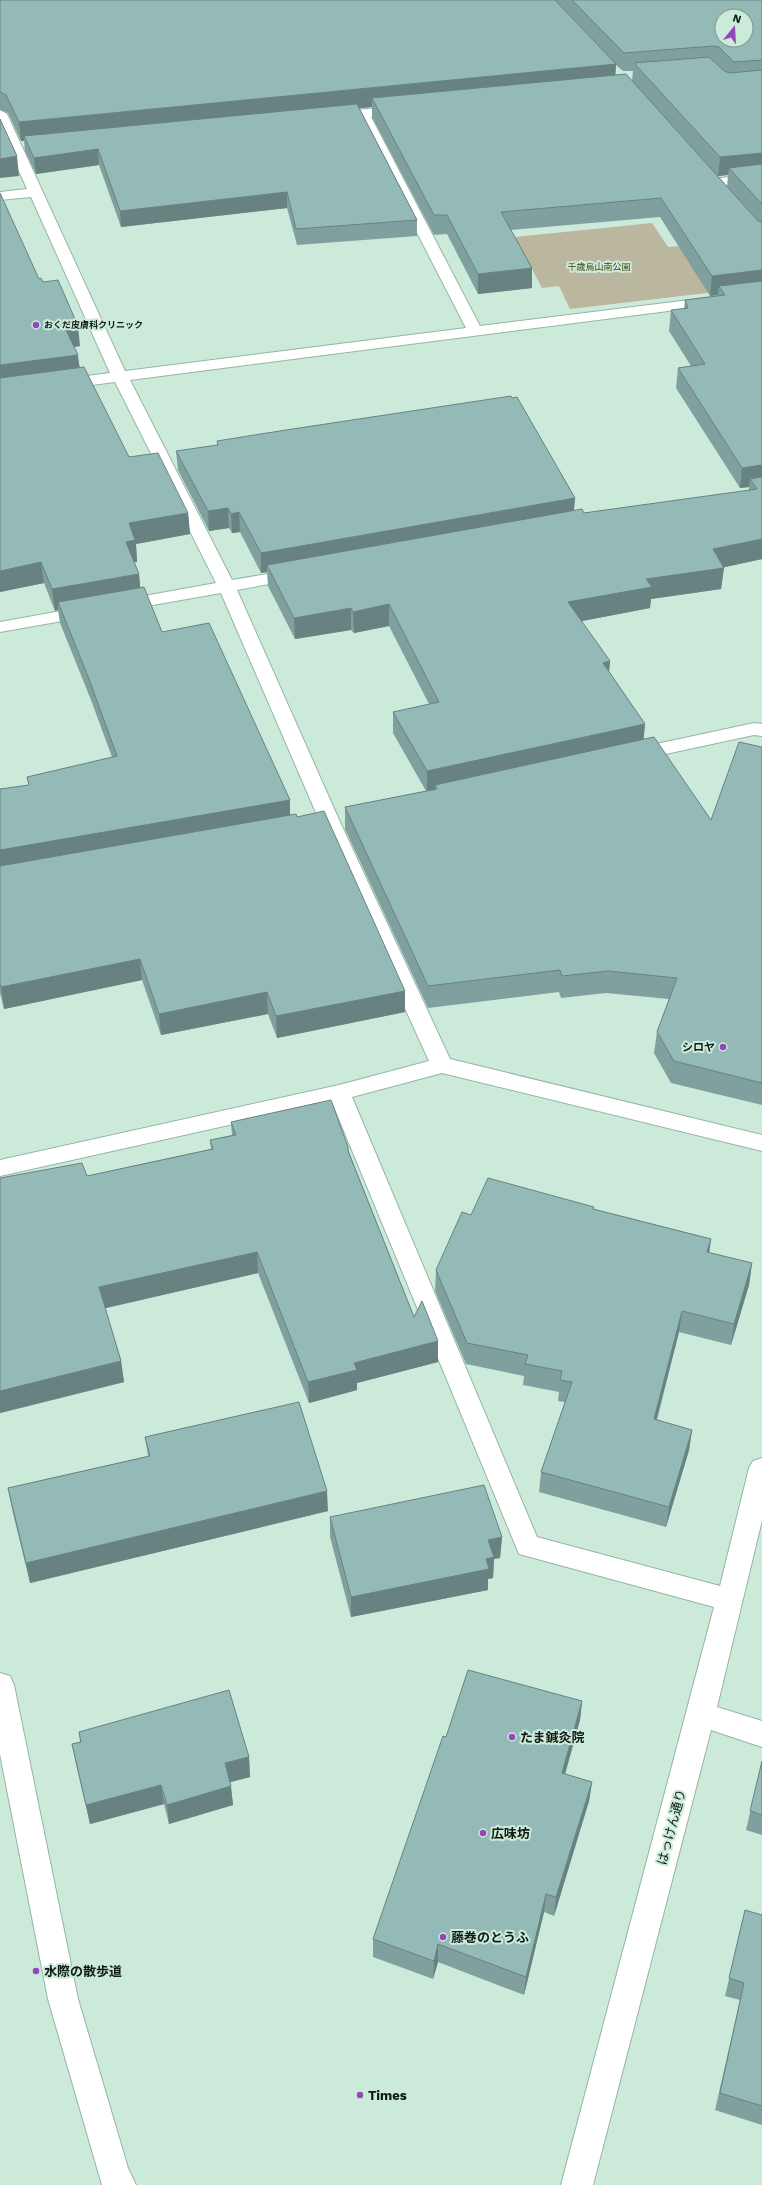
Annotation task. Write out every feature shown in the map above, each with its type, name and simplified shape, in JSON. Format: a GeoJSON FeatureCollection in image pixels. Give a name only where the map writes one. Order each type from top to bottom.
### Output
{"type":"FeatureCollection","features":[{"type":"Feature","properties":{"kind":"street"},"geometry":{"type":"LineString","coordinates":[[323,117],[417,108]]}},
{"type":"Feature","properties":{"kind":"street"},"geometry":{"type":"LineString","coordinates":[[0,114],[24,147],[34,192],[119,375],[227,587],[330,822],[442,1065]]}},
{"type":"Feature","properties":{"kind":"street"},"geometry":{"type":"LineString","coordinates":[[362,114],[475,331]]}},
{"type":"Feature","properties":{"kind":"street"},"geometry":{"type":"LineString","coordinates":[[702,171],[723,194]]}},
{"type":"Feature","properties":{"kind":"street"},"geometry":{"type":"LineString","coordinates":[[713,183],[762,177]]}},
{"type":"Feature","properties":{"kind":"street"},"geometry":{"type":"LineString","coordinates":[[0,196],[34,192]]}},
{"type":"Feature","properties":{"kind":"street"},"geometry":{"type":"LineString","coordinates":[[0,392],[119,375],[762,295]]}},
{"type":"Feature","properties":{"kind":"street"},"geometry":{"type":"LineString","coordinates":[[0,627],[313,571]]}},
{"type":"Feature","properties":{"kind":"street"},"geometry":{"type":"LineString","coordinates":[[615,759],[754,729],[762,730]]}},
{"type":"Feature","properties":{"kind":"street"},"geometry":{"type":"LineString","coordinates":[[0,1168],[339,1093],[442,1065],[762,1142]]}},
{"type":"Feature","properties":{"kind":"street"},"geometry":{"type":"LineString","coordinates":[[339,1093],[528,1546],[730,1600]]}},
{"type":"Feature","properties":{"kind":"street","name":"はっけん通り"},"geometry":{"type":"LineString","coordinates":[[577,2185],[701,1715],[762,1468]]}},
{"type":"Feature","properties":{"kind":"street"},"geometry":{"type":"LineString","coordinates":[[0,1685],[63,1999],[114,2175],[120,2185]]}},
{"type":"Feature","properties":{"kind":"street"},"geometry":{"type":"LineString","coordinates":[[701,1715],[762,1734]]}},
{"type":"Feature","properties":{"kind":"green space","name":"千歳烏山南公園"},"geometry":{"type":"Polygon","coordinates":[[[652,223],[668,247],[740,241],[758,287],[570,309],[559,286],[542,288],[515,237],[652,223]]]}},
{"type":"Feature","properties":{"kind":"building"},"geometry":{"type":"Polygon","coordinates":[[[0,0],[555,0],[616,64],[19,122],[6,95],[0,92],[0,0]]]}},
{"type":"Feature","properties":{"kind":"building"},"geometry":{"type":"Polygon","coordinates":[[[572,0],[762,0],[762,60],[734,62],[720,48],[754,48],[754,8],[714,8],[713,46],[624,53],[572,0]]]}},
{"type":"Feature","properties":{"kind":"building"},"geometry":{"type":"Polygon","coordinates":[[[709,57],[724,71],[730,73],[762,70],[762,153],[720,157],[634,63],[709,57]]]}},
{"type":"Feature","properties":{"kind":"building"},"geometry":{"type":"Polygon","coordinates":[[[626,74],[758,221],[762,222],[762,270],[712,276],[661,198],[501,212],[532,268],[478,274],[447,215],[434,215],[372,98],[626,74]]]}},
{"type":"Feature","properties":{"kind":"building"},"geometry":{"type":"Polygon","coordinates":[[[357,104],[417,220],[296,229],[287,192],[120,211],[98,149],[34,158],[24,136],[357,104]]]}},
{"type":"Feature","properties":{"kind":"building"},"geometry":{"type":"Polygon","coordinates":[[[0,119],[17,156],[0,159],[0,119]]]}},
{"type":"Feature","properties":{"kind":"building"},"geometry":{"type":"Polygon","coordinates":[[[762,164],[762,204],[729,168],[762,164]]]}},
{"type":"Feature","properties":{"kind":"building"},"geometry":{"type":"Polygon","coordinates":[[[0,193],[39,279],[41,278],[43,282],[58,280],[78,326],[65,328],[78,355],[0,365],[0,193]]]}},
{"type":"Feature","properties":{"kind":"building"},"geometry":{"type":"Polygon","coordinates":[[[762,281],[762,465],[742,468],[678,368],[705,364],[671,310],[688,308],[685,300],[725,295],[719,286],[762,281]]]}},
{"type":"Feature","properties":{"kind":"building"},"geometry":{"type":"Polygon","coordinates":[[[84,367],[129,457],[158,453],[188,513],[129,523],[135,540],[126,542],[139,574],[52,589],[41,562],[0,571],[0,378],[84,367]]]}},
{"type":"Feature","properties":{"kind":"building"},"geometry":{"type":"Polygon","coordinates":[[[511,396],[512,398],[517,397],[575,498],[261,553],[239,512],[231,514],[228,508],[208,511],[176,451],[218,445],[217,441],[511,396]]]}},
{"type":"Feature","properties":{"kind":"building"},"geometry":{"type":"Polygon","coordinates":[[[762,477],[762,539],[713,549],[724,568],[646,579],[652,587],[568,602],[610,661],[603,663],[645,724],[427,771],[393,712],[439,702],[389,604],[353,612],[351,608],[294,618],[267,565],[582,509],[584,513],[757,489],[750,479],[762,477]]]}},
{"type":"Feature","properties":{"kind":"building"},"geometry":{"type":"Polygon","coordinates":[[[144,587],[162,632],[209,623],[290,800],[0,850],[0,789],[29,785],[27,777],[117,756],[89,679],[58,602],[144,587]]]}},
{"type":"Feature","properties":{"kind":"building"},"geometry":{"type":"Polygon","coordinates":[[[654,737],[711,820],[739,742],[762,747],[762,1083],[674,1061],[657,1032],[677,978],[608,971],[562,976],[560,970],[428,986],[345,807],[437,789],[435,785],[654,737]]]}},
{"type":"Feature","properties":{"kind":"building"},"geometry":{"type":"Polygon","coordinates":[[[324,811],[405,991],[276,1016],[267,992],[159,1014],[140,959],[1,987],[0,866],[296,814],[297,817],[324,811]]]}},
{"type":"Feature","properties":{"kind":"building"},"geometry":{"type":"Polygon","coordinates":[[[331,1100],[348,1147],[348,1151],[414,1317],[422,1301],[438,1341],[354,1363],[357,1370],[308,1382],[257,1252],[99,1287],[121,1361],[0,1391],[0,1178],[82,1163],[87,1176],[213,1149],[210,1140],[236,1135],[231,1122],[331,1100]]]}},
{"type":"Feature","properties":{"kind":"building"},"geometry":{"type":"Polygon","coordinates":[[[488,1178],[594,1207],[593,1209],[711,1239],[707,1252],[752,1263],[734,1324],[682,1311],[654,1419],[692,1430],[669,1507],[541,1472],[572,1382],[560,1380],[562,1371],[525,1364],[528,1355],[467,1343],[436,1270],[462,1212],[471,1215],[488,1178]]]}},
{"type":"Feature","properties":{"kind":"building"},"geometry":{"type":"Polygon","coordinates":[[[299,1402],[327,1491],[26,1563],[8,1488],[150,1456],[145,1437],[299,1402]]]}},
{"type":"Feature","properties":{"kind":"building"},"geometry":{"type":"Polygon","coordinates":[[[484,1485],[502,1537],[488,1540],[494,1557],[486,1559],[489,1569],[351,1597],[330,1517],[484,1485]]]}},
{"type":"Feature","properties":{"kind":"building"},"geometry":{"type":"Polygon","coordinates":[[[468,1670],[582,1701],[562,1773],[592,1782],[556,1897],[546,1894],[526,1977],[438,1944],[434,1961],[373,1939],[443,1736],[446,1737],[468,1670]]]}},
{"type":"Feature","properties":{"kind":"building"},"geometry":{"type":"Polygon","coordinates":[[[229,1690],[249,1757],[225,1763],[231,1786],[167,1805],[161,1785],[86,1805],[72,1744],[81,1742],[79,1732],[229,1690]]]}},
{"type":"Feature","properties":{"kind":"building"},"geometry":{"type":"Polygon","coordinates":[[[762,1761],[762,1815],[750,1811],[762,1761]]]}},
{"type":"Feature","properties":{"kind":"building"},"geometry":{"type":"Polygon","coordinates":[[[745,1910],[762,1915],[762,2106],[720,2093],[744,1983],[729,1978],[745,1910]]]}},
{"type":"Feature","properties":{"kind":"place","name":"おくだ皮膚科クリニック"},"geometry":{"type":"Point","coordinates":[36,325]}},
{"type":"Feature","properties":{"kind":"place","name":"シロヤ"},"geometry":{"type":"Point","coordinates":[723,1047]}},
{"type":"Feature","properties":{"kind":"place","name":"たま鍼灸院"},"geometry":{"type":"Point","coordinates":[512,1737]}},
{"type":"Feature","properties":{"kind":"place","name":"広味坊"},"geometry":{"type":"Point","coordinates":[483,1833]}},
{"type":"Feature","properties":{"kind":"place","name":"藤巻のとうふ"},"geometry":{"type":"Point","coordinates":[443,1937]}},
{"type":"Feature","properties":{"kind":"place","name":"水際の散歩道"},"geometry":{"type":"Point","coordinates":[36,1971]}},
{"type":"Feature","properties":{"kind":"place","name":"Times"},"geometry":{"type":"Point","coordinates":[360,2095]}}]}
